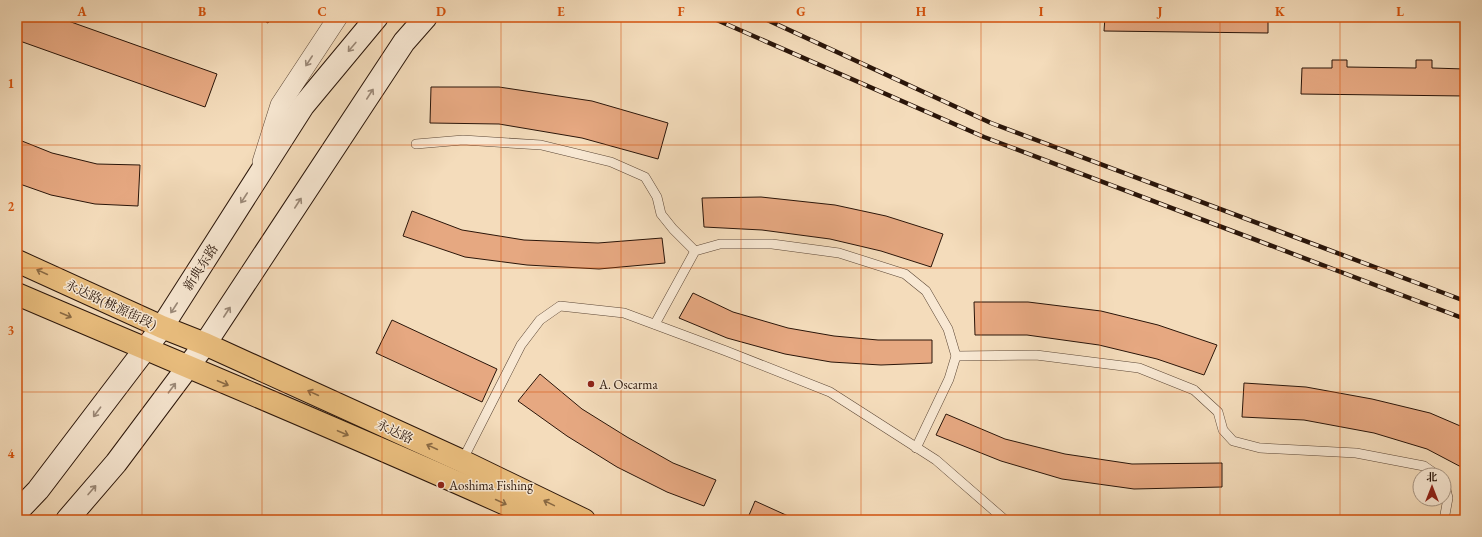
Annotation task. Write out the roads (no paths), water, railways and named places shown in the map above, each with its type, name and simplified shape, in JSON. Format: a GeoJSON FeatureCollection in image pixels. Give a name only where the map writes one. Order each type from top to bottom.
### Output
{"type":"FeatureCollection","features":[{"type":"Feature","properties":{"kind":"main road","name":"新典东路"},"geometry":{"type":"LineString","coordinates":[[17,512],[38,490],[162,327],[303,106],[377,17]]}},
{"type":"Feature","properties":{"kind":"main road"},"geometry":{"type":"LineString","coordinates":[[67,520],[116,463],[205,344],[404,42],[426,17]]}},
{"type":"Feature","properties":{"kind":"main road","name":"永达路(桃源街段)"},"geometry":{"type":"LineString","coordinates":[[17,261],[162,327],[205,344]]}},
{"type":"Feature","properties":{"kind":"main road","name":"永达路(桃源街段)"},"geometry":{"type":"LineString","coordinates":[[17,294],[187,368]]}},
{"type":"Feature","properties":{"kind":"main road","name":"永达路"},"geometry":{"type":"LineString","coordinates":[[205,344],[462,461],[584,520]]}},
{"type":"Feature","properties":{"kind":"main road","name":"永达路"},"geometry":{"type":"LineString","coordinates":[[187,368],[352,437],[541,520]]}},
{"type":"Feature","properties":{"kind":"street"},"geometry":{"type":"LineString","coordinates":[[257,178],[280,105],[338,17]]}},
{"type":"Feature","properties":{"kind":"lane"},"geometry":{"type":"LineString","coordinates":[[416,144],[463,140],[541,145],[611,162],[645,177],[657,197],[661,214],[673,229],[695,251]]}},
{"type":"Feature","properties":{"kind":"lane"},"geometry":{"type":"LineString","coordinates":[[655,324],[695,251],[720,244],[772,244],[839,253],[905,274],[926,291],[948,329],[956,356],[949,379],[916,448]]}},
{"type":"Feature","properties":{"kind":"lane"},"geometry":{"type":"LineString","coordinates":[[462,461],[521,345],[540,320],[560,306],[624,313],[830,392],[936,460],[1005,520]]}},
{"type":"Feature","properties":{"kind":"lane"},"geometry":{"type":"LineString","coordinates":[[956,356],[1036,355],[1139,368],[1194,390],[1218,412],[1223,430],[1233,442],[1260,448],[1356,453],[1425,467]]}},
{"type":"Feature","properties":{"kind":"lane"},"geometry":{"type":"LineString","coordinates":[[1444,520],[1446,507]]}},
{"type":"Feature","properties":{"kind":"railway"},"geometry":{"type":"LineString","coordinates":[[710,17],[984,137],[1465,319]]}},
{"type":"Feature","properties":{"kind":"railway"},"geometry":{"type":"LineString","coordinates":[[761,17],[991,123],[1465,301]]}},
{"type":"Feature","properties":{"kind":"place","name":"A. Oscarma"},"geometry":{"type":"Point","coordinates":[591,384]}},
{"type":"Feature","properties":{"kind":"place","name":"Aoshima Fishing"},"geometry":{"type":"Point","coordinates":[441,485]}}]}
